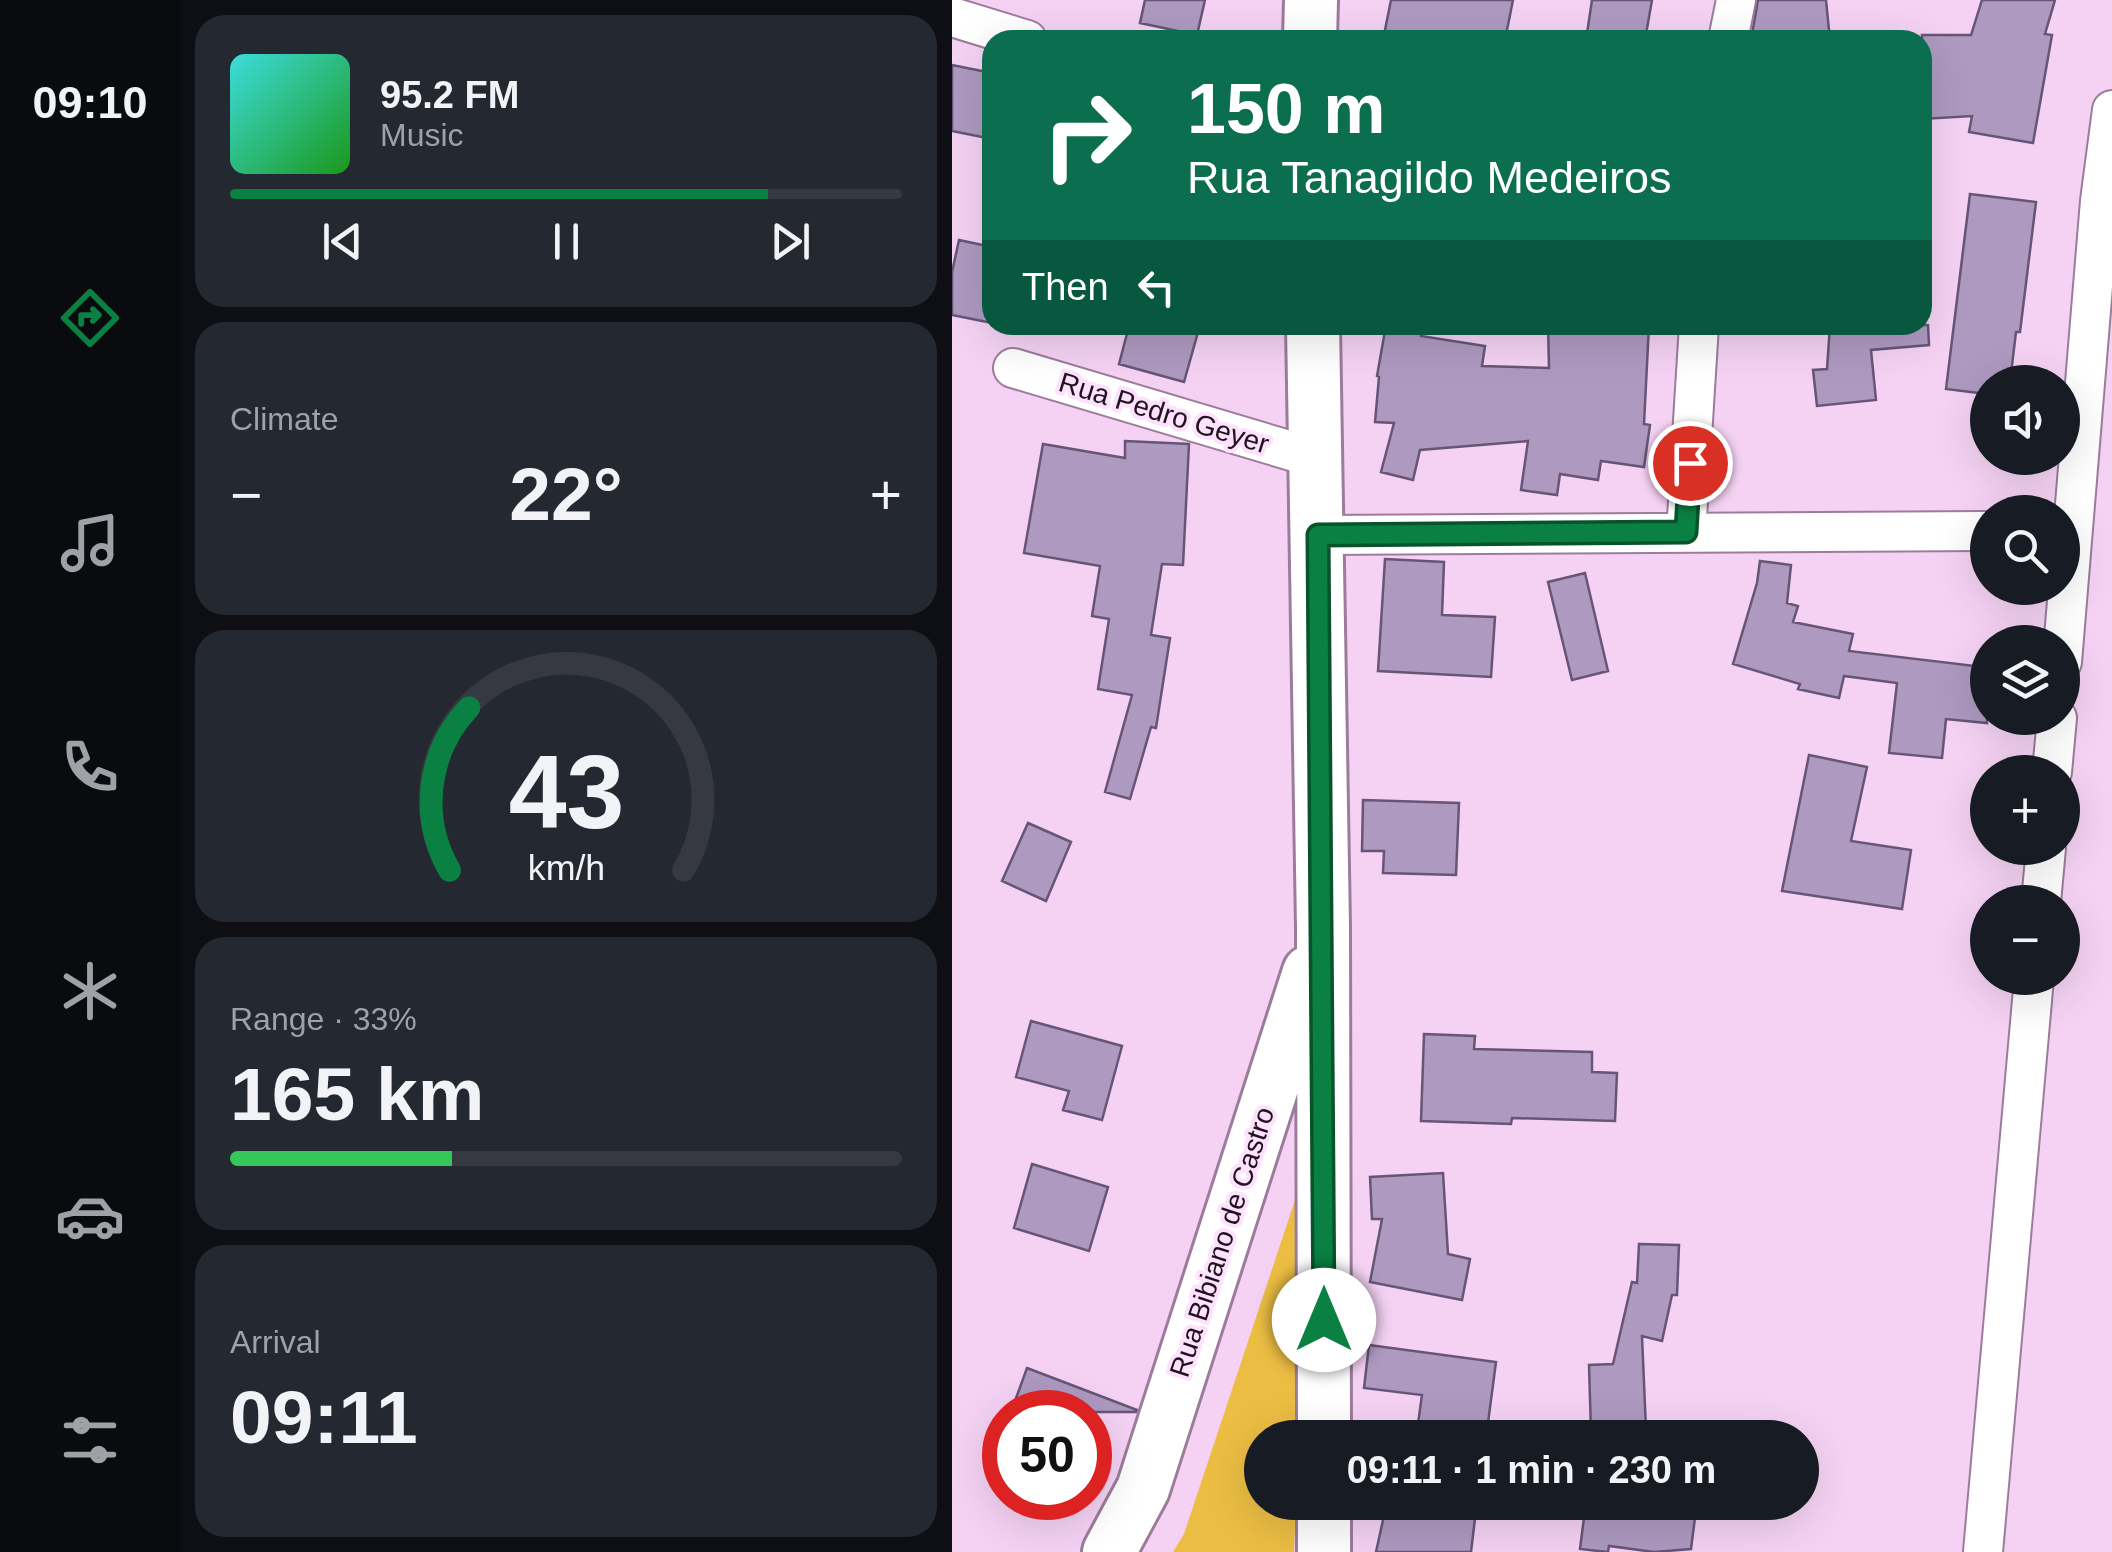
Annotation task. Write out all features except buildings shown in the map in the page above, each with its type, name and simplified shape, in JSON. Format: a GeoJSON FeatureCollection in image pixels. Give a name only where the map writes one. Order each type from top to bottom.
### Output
{"type":"FeatureCollection","features":[{"type":"Feature","properties":{"kind":"main road"},"geometry":{"type":"LineString","coordinates":[[1310,30],[1311,0]]}},
{"type":"Feature","properties":{"kind":"main road"},"geometry":{"type":"LineString","coordinates":[[1313,335],[1323,928],[1324,1420]]}},
{"type":"Feature","properties":{"kind":"main road","name":"Rua Bibiano de Castro"},"geometry":{"type":"LineString","coordinates":[[1109,1552],[1143,1489],[1323,928]]}},
{"type":"Feature","properties":{"kind":"main road"},"geometry":{"type":"LineString","coordinates":[[1324,1520],[1324,1552]]}},
{"type":"Feature","properties":{"kind":"street"},"geometry":{"type":"LineString","coordinates":[[1730,30],[1736,0]]}},
{"type":"Feature","properties":{"kind":"street"},"geometry":{"type":"LineString","coordinates":[[952,18],[993,30]]}},
{"type":"Feature","properties":{"kind":"street"},"geometry":{"type":"LineString","coordinates":[[2072,495],[2112,110]]}},
{"type":"Feature","properties":{"kind":"street"},"geometry":{"type":"LineString","coordinates":[[1686,532],[1698,335]]}},
{"type":"Feature","properties":{"kind":"street","name":"Rua Pedro Geyer"},"geometry":{"type":"LineString","coordinates":[[1013,368],[1315,458]]}},
{"type":"Feature","properties":{"kind":"street"},"geometry":{"type":"LineString","coordinates":[[1318,535],[1970,530]]}},
{"type":"Feature","properties":{"kind":"street"},"geometry":{"type":"LineString","coordinates":[[1984,1552],[2033,995]]}},
{"type":"Feature","properties":{"kind":"shaded area"},"geometry":{"type":"Polygon","coordinates":[[[1296,1197],[1303,1200],[1297,1420],[1244,1420],[1244,1520],[1295,1520],[1294,1552],[1173,1552],[1184,1534],[1296,1197]]]}},
{"type":"Feature","properties":{"kind":"route"},"geometry":{"type":"LineString","coordinates":[[1324,1320],[1318,535],[1686,532],[1690,463]]}}]}
